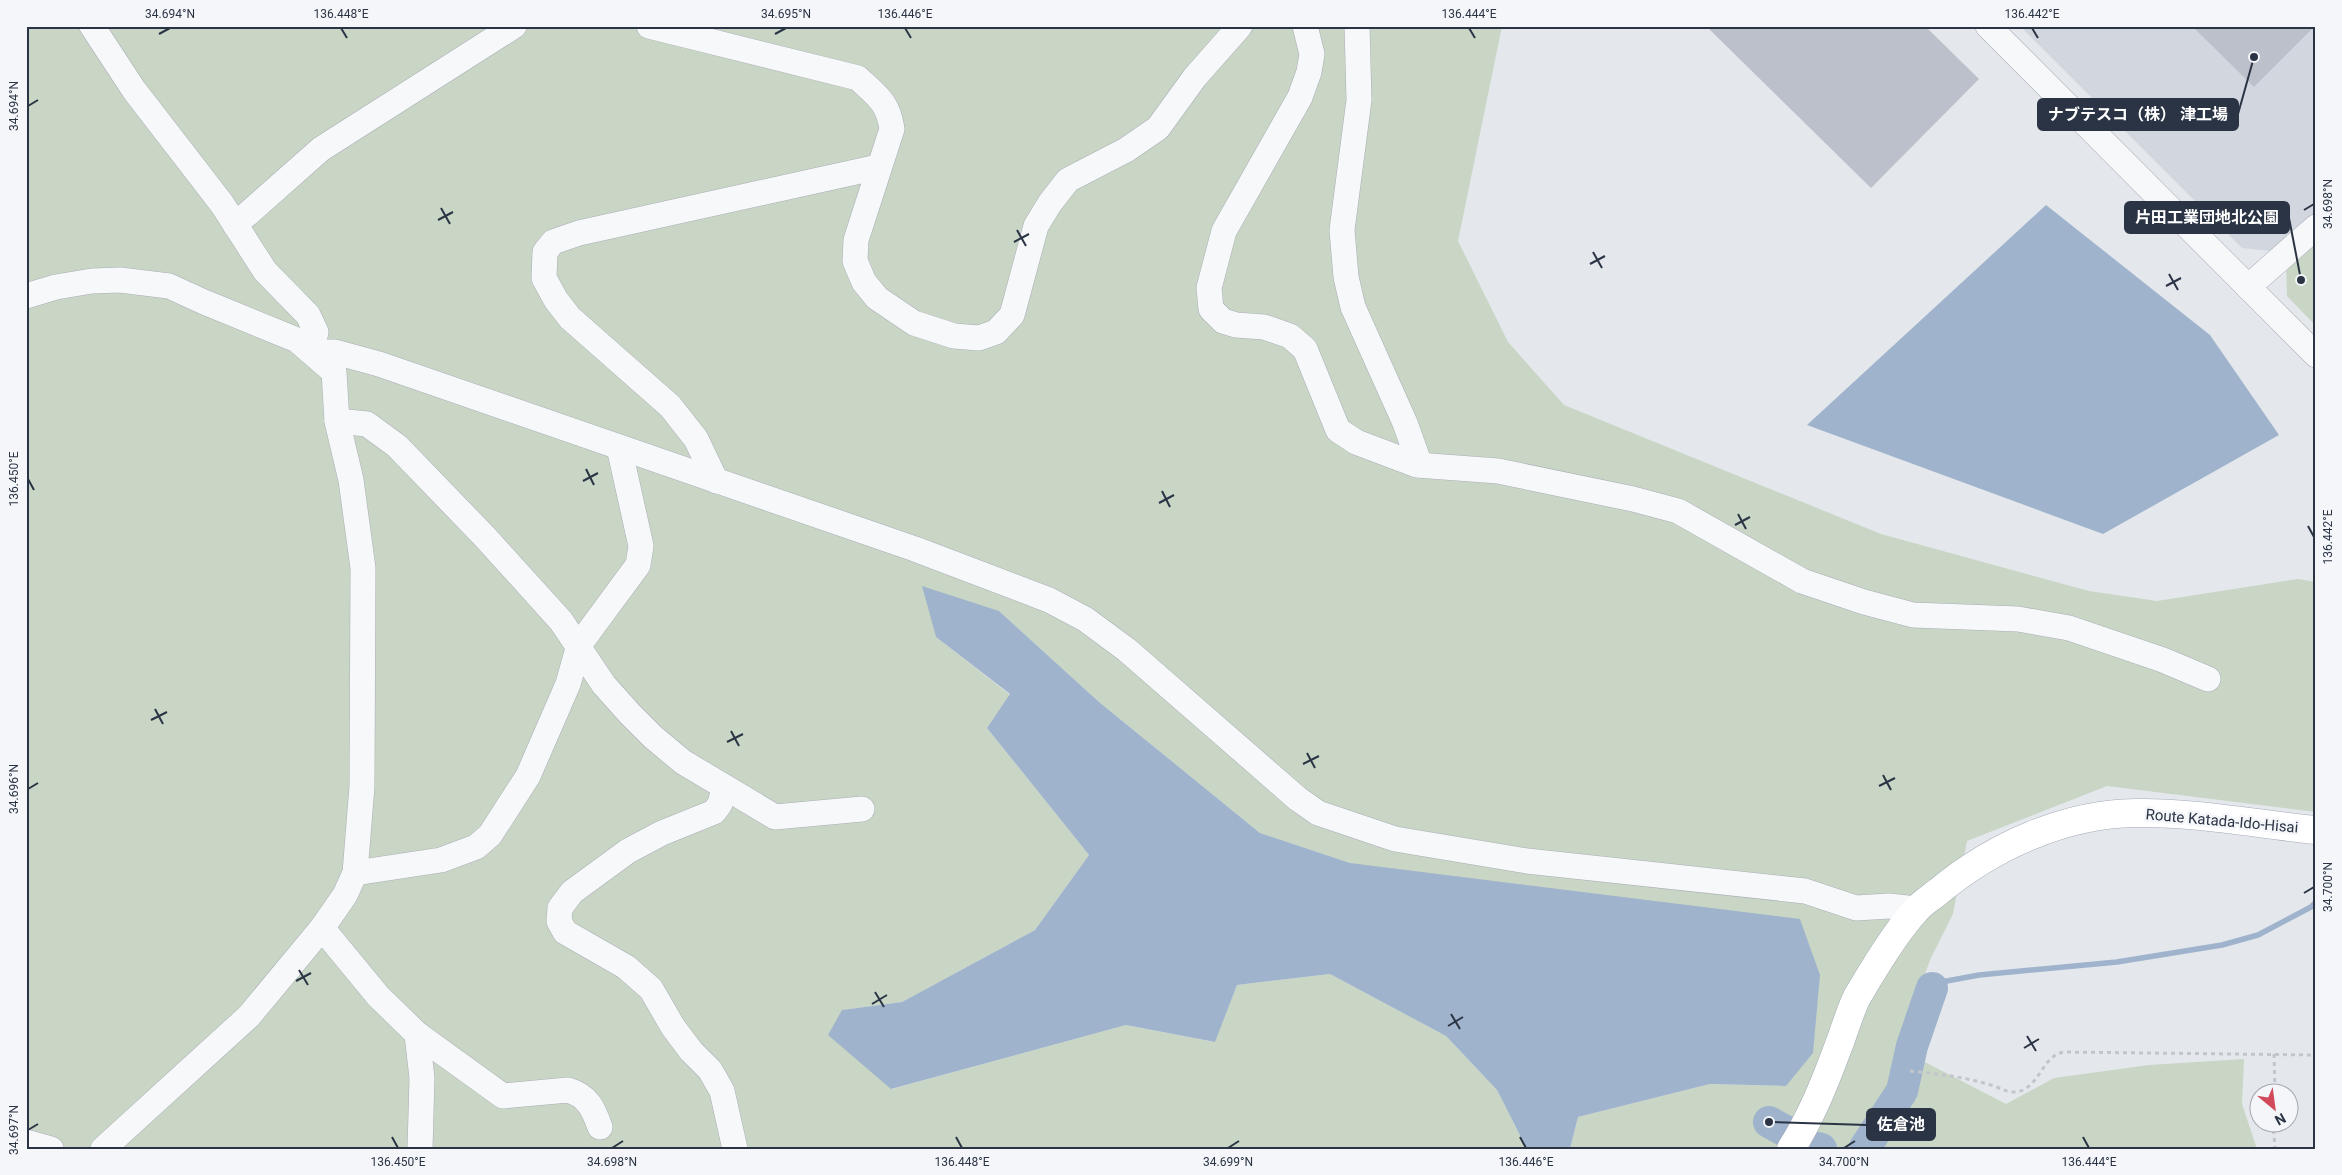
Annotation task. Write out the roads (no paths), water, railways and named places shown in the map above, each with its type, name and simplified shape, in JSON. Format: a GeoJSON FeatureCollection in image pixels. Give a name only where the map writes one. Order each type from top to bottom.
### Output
{"type":"FeatureCollection","features":[{"type":"Feature","properties":{"kind":"main road","name":"Route Katada-Ido-Hisai"},"geometry":{"type":"LineString","coordinates":[[1791,1149],[1815,1109],[1856,999],[1877,965],[1916,909],[1964,870],[2006,847],[2039,832],[2081,820],[2136,813],[2167,814],[2316,830]]}},
{"type":"Feature","properties":{"kind":"street"},"geometry":{"type":"LineString","coordinates":[[92,26],[134,90],[222,204],[265,271],[308,315],[316,332],[311,352]]}},
{"type":"Feature","properties":{"kind":"street"},"geometry":{"type":"LineString","coordinates":[[235,225],[320,149],[514,26]]}},
{"type":"Feature","properties":{"kind":"street"},"geometry":{"type":"LineString","coordinates":[[648,26],[858,78],[878,96],[889,111],[892,129],[878,167],[856,240],[855,261],[864,282],[877,298],[914,323],[954,336],[979,338],[996,332],[1012,315],[1036,226],[1068,180],[1126,150],[1158,128],[1195,76],[1240,26]]}},
{"type":"Feature","properties":{"kind":"street"},"geometry":{"type":"LineString","coordinates":[[1305,26],[1312,54],[1306,81],[1300,97],[1224,232],[1209,288],[1211,309],[1223,321],[1236,326],[1264,328],[1290,336],[1304,350],[1338,430],[1356,442],[1420,465],[1498,471],[1633,499],[1678,511],[1802,581],[1864,602],[1913,616],[2018,619],[2069,628],[2163,660],[2208,679]]}},
{"type":"Feature","properties":{"kind":"street"},"geometry":{"type":"LineString","coordinates":[[1357,26],[1358,100],[1342,230],[1346,276],[1353,307],[1405,423],[1420,465]]}},
{"type":"Feature","properties":{"kind":"street"},"geometry":{"type":"LineString","coordinates":[[1988,26],[2316,355]]}},
{"type":"Feature","properties":{"kind":"street"},"geometry":{"type":"LineString","coordinates":[[716,481],[696,439],[670,406],[570,318],[556,300],[544,278],[545,252],[553,242],[579,233],[878,167]]}},
{"type":"Feature","properties":{"kind":"street"},"geometry":{"type":"LineString","coordinates":[[2248,287],[2316,227]]}},
{"type":"Feature","properties":{"kind":"street"},"geometry":{"type":"LineString","coordinates":[[26,296],[56,287],[92,281],[120,280],[169,286],[297,340],[334,372],[338,421],[351,480],[363,568],[362,786],[355,872],[345,896],[322,928],[249,1016],[103,1149]]}},
{"type":"Feature","properties":{"kind":"street"},"geometry":{"type":"LineString","coordinates":[[311,352],[335,352],[379,364],[933,556],[1049,600],[1085,619],[1127,650],[1291,793],[1318,813],[1395,839],[1527,861],[1805,891],[1856,908],[1889,906],[1916,909]]}},
{"type":"Feature","properties":{"kind":"street"},"geometry":{"type":"LineString","coordinates":[[338,421],[367,424],[397,446],[485,537],[561,621],[579,645],[604,685],[652,738],[683,762],[775,817],[862,809]]}},
{"type":"Feature","properties":{"kind":"street"},"geometry":{"type":"LineString","coordinates":[[355,872],[441,860],[476,847],[490,834],[528,776],[545,743],[568,684],[579,645],[638,565],[641,546],[619,447]]}},
{"type":"Feature","properties":{"kind":"street"},"geometry":{"type":"LineString","coordinates":[[724,788],[720,804],[714,812],[662,833],[628,851],[572,892],[560,908],[559,921],[565,932],[626,967],[651,989],[673,1027],[691,1051],[710,1070],[722,1091],[735,1149]]}},
{"type":"Feature","properties":{"kind":"street"},"geometry":{"type":"LineString","coordinates":[[322,928],[378,996],[417,1034],[503,1096],[568,1090],[584,1096],[592,1107],[600,1127]]}},
{"type":"Feature","properties":{"kind":"street"},"geometry":{"type":"LineString","coordinates":[[417,1034],[422,1078],[420,1149]]}},
{"type":"Feature","properties":{"kind":"street"},"geometry":{"type":"LineString","coordinates":[[26,1142],[52,1149]]}},
{"type":"Feature","properties":{"kind":"water"},"geometry":{"type":"Polygon","coordinates":[[[2046,205],[2210,335],[2279,435],[2103,534],[1807,425],[2046,205]]]}},
{"type":"Feature","properties":{"kind":"water"},"geometry":{"type":"Polygon","coordinates":[[[922,586],[999,611],[1099,702],[1260,833],[1350,863],[1800,919],[1820,975],[1813,1053],[1786,1086],[1710,1084],[1578,1117],[1570,1149],[1527,1149],[1497,1090],[1446,1036],[1330,974],[1237,985],[1215,1042],[1126,1025],[891,1089],[828,1035],[842,1010],[902,1002],[1035,930],[1089,855],[987,728],[1010,694],[936,637],[922,586]]]}},
{"type":"Feature","properties":{"kind":"waterway"},"geometry":{"type":"LineString","coordinates":[[1932,988],[1936,983],[1979,975],[2117,962],[2222,945],[2258,935],[2311,907],[2316,902]]}},
{"type":"Feature","properties":{"kind":"waterway"},"geometry":{"type":"LineString","coordinates":[[1864,1149],[1902,1091],[1912,1046],[1932,988]]}},
{"type":"Feature","properties":{"kind":"waterway"},"geometry":{"type":"LineString","coordinates":[[1769,1122],[1787,1132]]}},
{"type":"Feature","properties":{"kind":"place","name":"ナブテスコ（株） 津工場"},"geometry":{"type":"Point","coordinates":[2254,57]}},
{"type":"Feature","properties":{"kind":"place","name":"片田工業団地北公園"},"geometry":{"type":"Point","coordinates":[2301,280]}},
{"type":"Feature","properties":{"kind":"place","name":"佐倉池"},"geometry":{"type":"Point","coordinates":[1769,1122]}}]}
